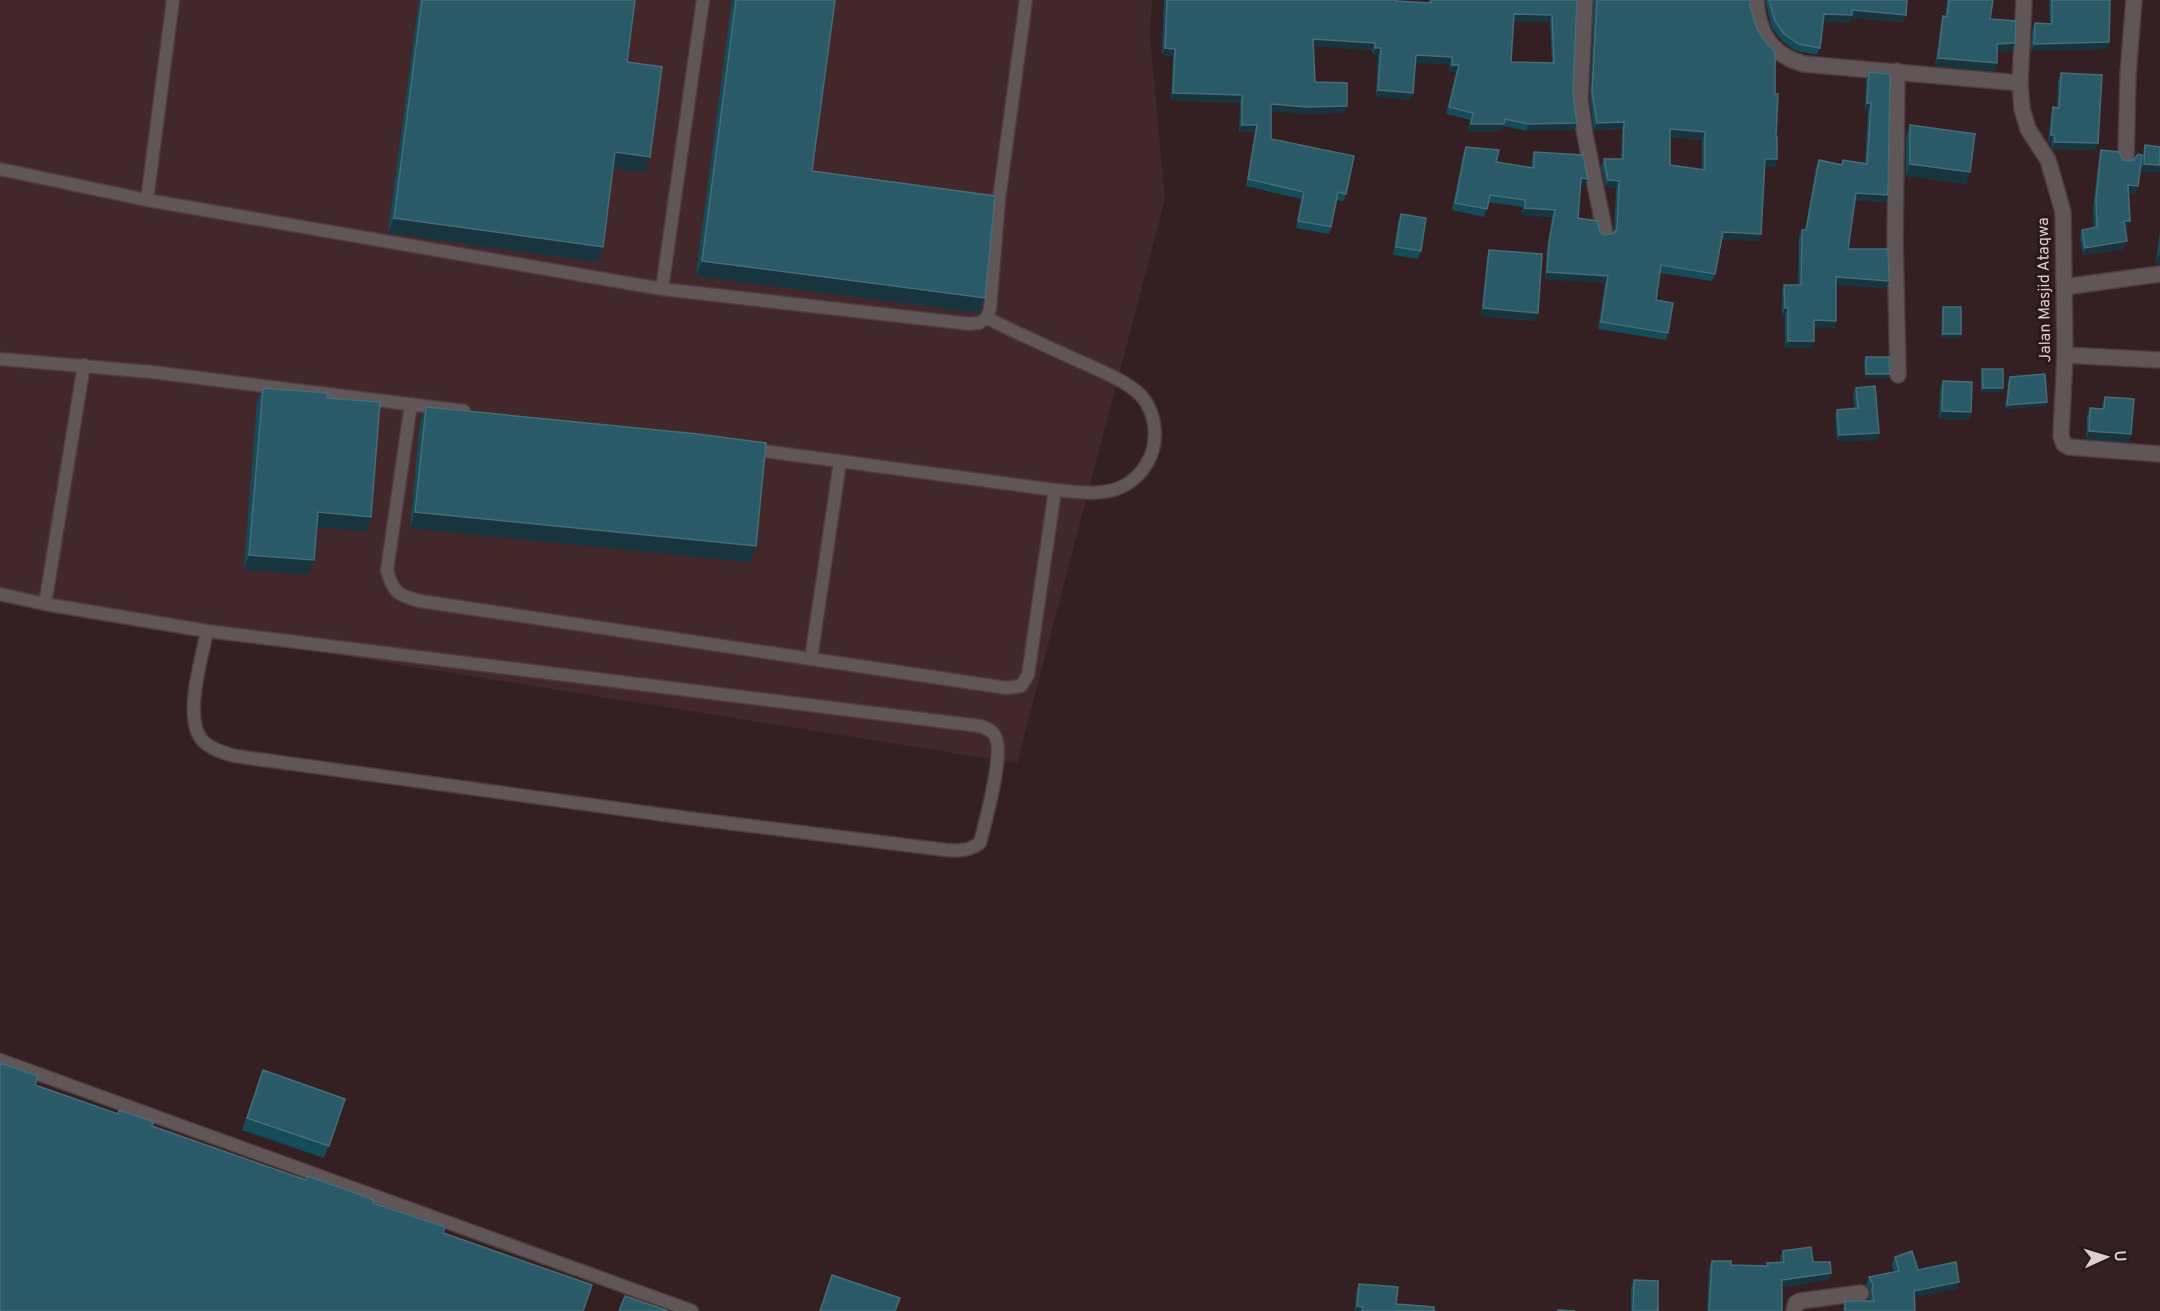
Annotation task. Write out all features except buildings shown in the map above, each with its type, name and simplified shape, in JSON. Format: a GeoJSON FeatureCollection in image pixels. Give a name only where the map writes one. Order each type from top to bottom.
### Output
{"type":"FeatureCollection","features":[{"type":"Feature","properties":{"kind":"street"},"geometry":{"type":"LineString","coordinates":[[1585,0],[1580,100],[1605,233]]}},
{"type":"Feature","properties":{"kind":"street"},"geometry":{"type":"LineString","coordinates":[[1756,0],[1757,14],[1763,32],[1773,47],[1788,60],[1804,64],[2020,83]]}},
{"type":"Feature","properties":{"kind":"street","name":"Jalan Masjid Ataqwa"},"geometry":{"type":"LineString","coordinates":[[2024,0],[2020,83],[2022,109],[2028,129],[2048,160],[2063,212],[2071,286],[2064,355],[2061,436],[2064,444],[2069,447],[2160,454]]}},
{"type":"Feature","properties":{"kind":"street"},"geometry":{"type":"LineString","coordinates":[[2126,159],[2128,74],[2134,0]]}},
{"type":"Feature","properties":{"kind":"street"},"geometry":{"type":"LineString","coordinates":[[1897,71],[1894,241],[1898,375]]}},
{"type":"Feature","properties":{"kind":"street"},"geometry":{"type":"LineString","coordinates":[[2071,286],[2160,274]]}},
{"type":"Feature","properties":{"kind":"street"},"geometry":{"type":"LineString","coordinates":[[2064,355],[2160,360]]}},
{"type":"Feature","properties":{"kind":"street"},"geometry":{"type":"LineString","coordinates":[[1794,1311],[1796,1303],[1800,1301],[1861,1293]]}},
{"type":"Feature","properties":{"kind":"lane"},"geometry":{"type":"LineString","coordinates":[[147,200],[173,0]]}},
{"type":"Feature","properties":{"kind":"lane"},"geometry":{"type":"LineString","coordinates":[[662,289],[703,0]]}},
{"type":"Feature","properties":{"kind":"lane"},"geometry":{"type":"LineString","coordinates":[[0,169],[147,200],[662,289],[970,324],[979,323],[987,318],[990,309],[999,199],[1026,0]]}},
{"type":"Feature","properties":{"kind":"lane"},"geometry":{"type":"LineString","coordinates":[[736,448],[1055,490],[1104,494],[1129,484],[1141,473],[1152,456],[1156,434],[1150,408],[1134,388],[987,318]]}},
{"type":"Feature","properties":{"kind":"lane"},"geometry":{"type":"LineString","coordinates":[[0,359],[84,365],[481,414]]}},
{"type":"Feature","properties":{"kind":"lane"},"geometry":{"type":"LineString","coordinates":[[45,604],[84,365]]}},
{"type":"Feature","properties":{"kind":"lane"},"geometry":{"type":"LineString","coordinates":[[411,404],[387,570],[392,587],[402,596],[420,601],[1007,688],[1021,686],[1028,675],[1055,490]]}},
{"type":"Feature","properties":{"kind":"lane"},"geometry":{"type":"LineString","coordinates":[[811,659],[840,462]]}},
{"type":"Feature","properties":{"kind":"lane"},"geometry":{"type":"LineString","coordinates":[[0,594],[45,604],[207,631],[980,726],[989,729],[996,737],[999,748],[997,769],[980,843],[972,849],[961,851],[675,816],[235,756],[217,750],[202,740],[194,721],[194,704],[207,631]]}},
{"type":"Feature","properties":{"kind":"lane"},"geometry":{"type":"LineString","coordinates":[[0,1060],[692,1311]]}},
{"type":"Feature","properties":{"kind":"shaded area"},"geometry":{"type":"Polygon","coordinates":[[[0,0],[1152,0],[1150,34],[1165,199],[1017,763],[0,601],[0,0]]]}}]}
